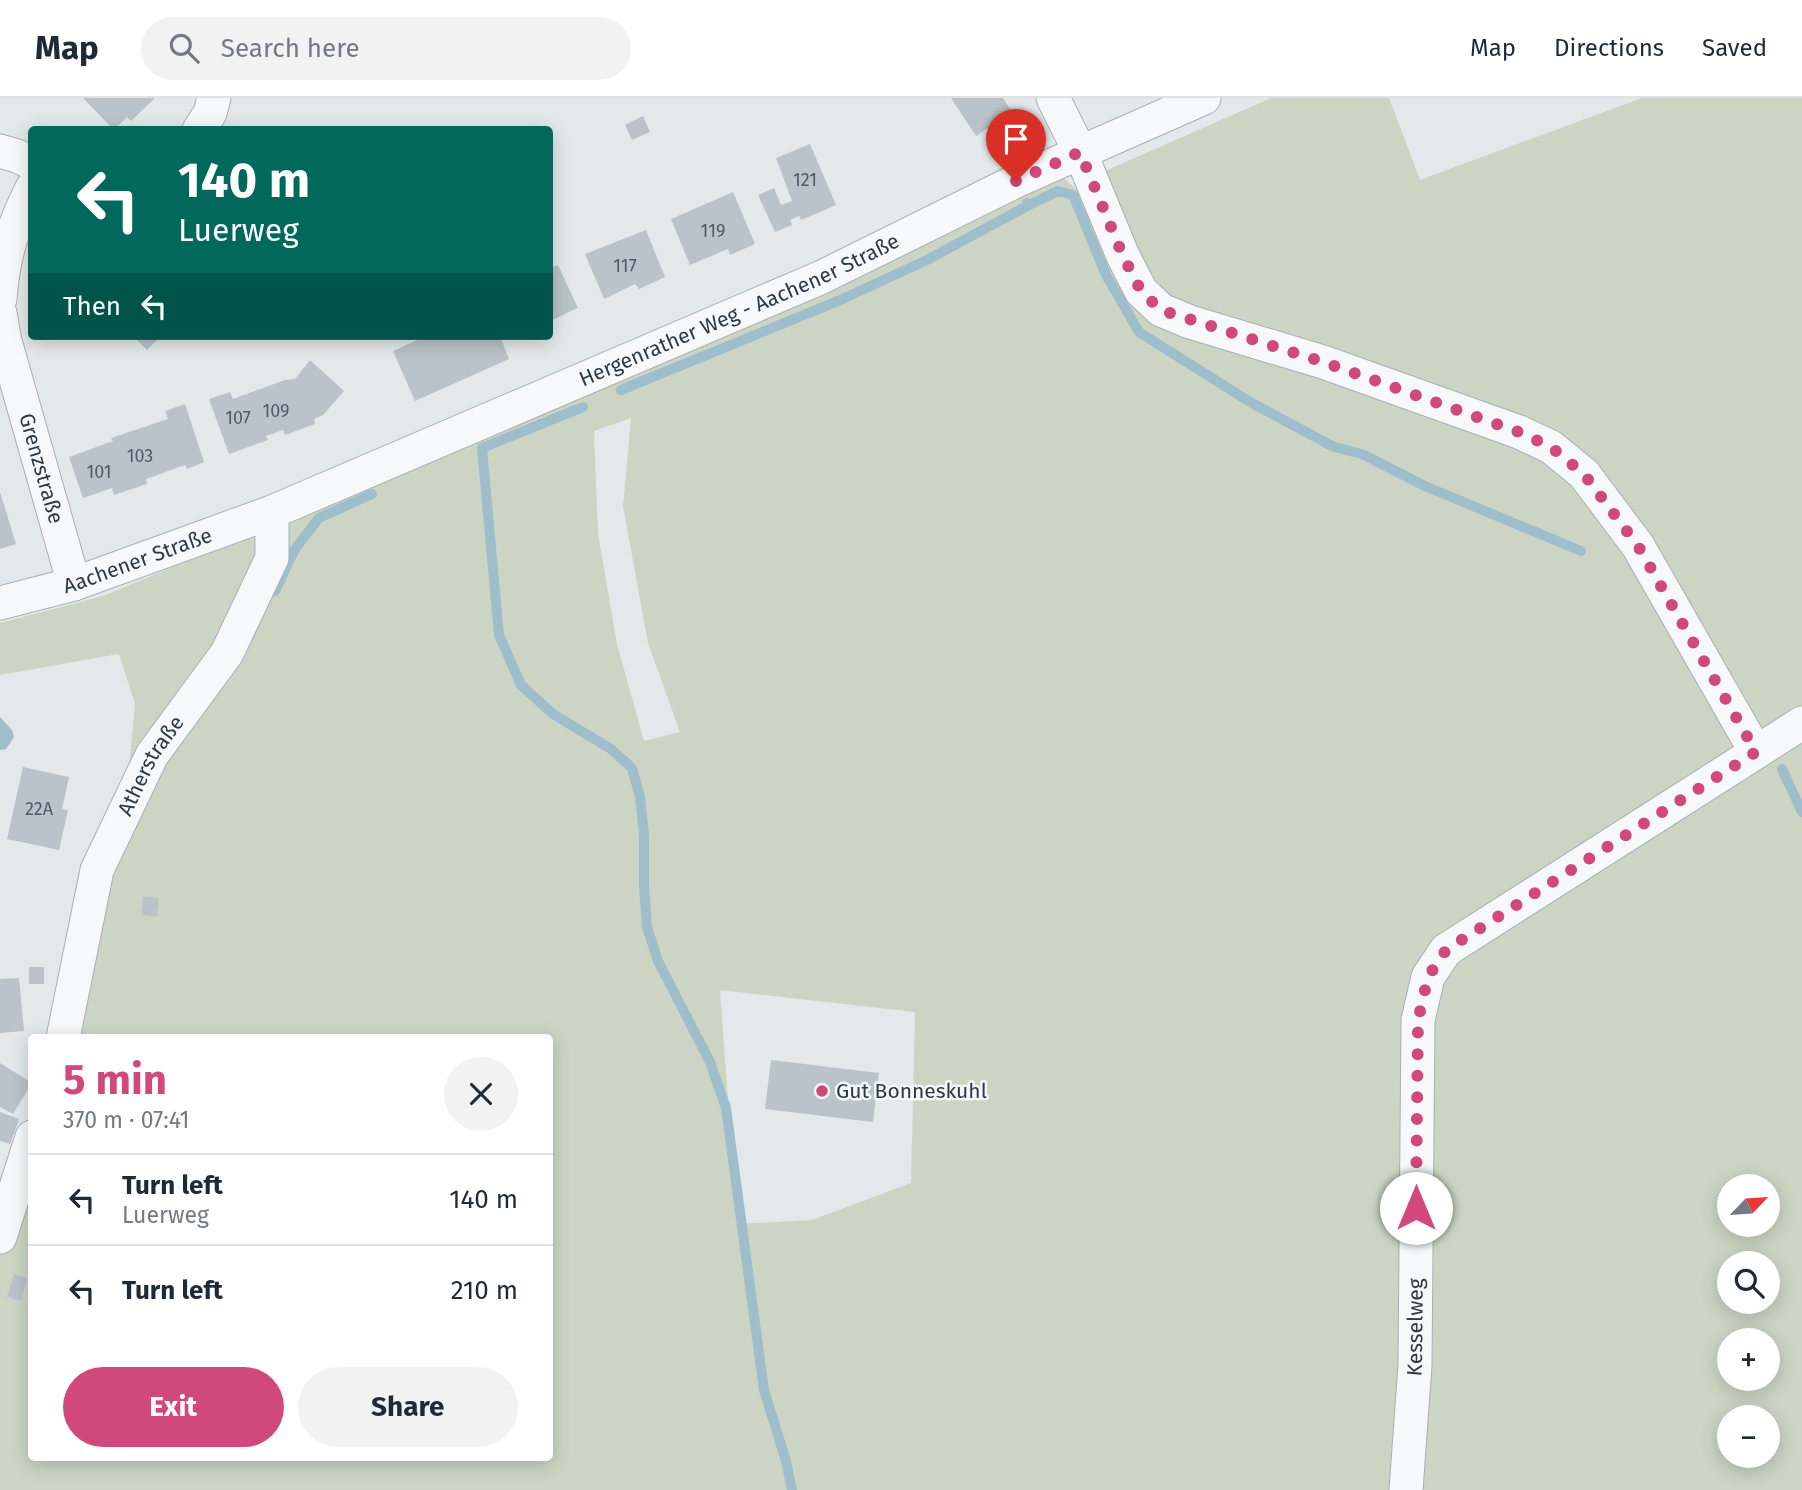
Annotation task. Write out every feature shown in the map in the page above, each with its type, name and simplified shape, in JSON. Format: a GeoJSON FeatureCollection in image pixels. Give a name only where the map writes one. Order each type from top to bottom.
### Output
{"type":"FeatureCollection","features":[{"type":"Feature","properties":{"kind":"street"},"geometry":{"type":"LineString","coordinates":[[202,126],[210,113],[214,98]]}},
{"type":"Feature","properties":{"kind":"street"},"geometry":{"type":"LineString","coordinates":[[1053,98],[1080,152],[1123,256],[1141,291],[1161,310],[1323,362],[1519,432],[1551,447],[1584,474],[1638,546],[1756,752]]}},
{"type":"Feature","properties":{"kind":"street","name":"Hergenrather Weg - Aachener Straße"},"geometry":{"type":"LineString","coordinates":[[272,512],[822,277],[1080,152],[1204,98]]}},
{"type":"Feature","properties":{"kind":"street"},"geometry":{"type":"LineString","coordinates":[[0,151],[28,161]]}},
{"type":"Feature","properties":{"kind":"street"},"geometry":{"type":"LineString","coordinates":[[0,299],[1,275],[9,239],[28,197]]}},
{"type":"Feature","properties":{"kind":"street","name":"Grenzstraße"},"geometry":{"type":"LineString","coordinates":[[0,313],[5,341],[74,584]]}},
{"type":"Feature","properties":{"kind":"street","name":"Aachener Straße"},"geometry":{"type":"LineString","coordinates":[[0,603],[74,584],[272,512]]}},
{"type":"Feature","properties":{"kind":"street","name":"Atherstraße"},"geometry":{"type":"LineString","coordinates":[[64,1034],[97,870],[152,755],[227,653],[272,558],[272,512]]}},
{"type":"Feature","properties":{"kind":"street","name":"Kesselweg"},"geometry":{"type":"LineString","coordinates":[[1406,1490],[1415,1365],[1418,1020],[1428,977],[1446,950],[1802,723]]}},
{"type":"Feature","properties":{"kind":"street"},"geometry":{"type":"LineString","coordinates":[[0,1237],[28,1150]]}},
{"type":"Feature","properties":{"kind":"green space"},"geometry":{"type":"Polygon","coordinates":[[[1271,98],[1389,98],[1420,180],[1642,98],[1802,98],[1802,1490],[0,1490],[0,1208],[28,1119],[28,1461],[553,1461],[553,1034],[55,1034],[128,779],[135,704],[119,654],[0,675],[0,623],[103,596],[213,550],[301,518],[1063,177],[1081,194],[1105,171],[1271,98]],[[631,418],[594,431],[598,534],[617,644],[644,741],[680,732],[648,643],[623,506],[631,418]],[[720,990],[737,1224],[812,1220],[911,1183],[915,1012],[720,990]]]}},
{"type":"Feature","properties":{"kind":"water"},"geometry":{"type":"Polygon","coordinates":[[[0,717],[12,730],[14,737],[6,749],[0,750],[0,717]]]}},
{"type":"Feature","properties":{"kind":"building"},"geometry":{"type":"Polygon","coordinates":[[[83,98],[155,98],[131,121],[127,117],[118,126],[110,126],[83,98]]]}},
{"type":"Feature","properties":{"kind":"building"},"geometry":{"type":"Polygon","coordinates":[[[951,98],[1003,98],[1012,112],[976,136],[951,98]]]}},
{"type":"Feature","properties":{"kind":"building"},"geometry":{"type":"Polygon","coordinates":[[[643,116],[650,132],[632,140],[625,125],[643,116]]]}},
{"type":"Feature","properties":{"kind":"building"},"geometry":{"type":"Polygon","coordinates":[[[810,144],[836,205],[801,220],[799,216],[790,220],[792,225],[775,232],[758,195],[774,188],[781,205],[792,201],[776,158],[810,144]]]}},
{"type":"Feature","properties":{"kind":"building"},"geometry":{"type":"Polygon","coordinates":[[[733,192],[755,244],[730,255],[728,249],[690,265],[671,219],[733,192]]]}},
{"type":"Feature","properties":{"kind":"building"},"geometry":{"type":"Polygon","coordinates":[[[646,230],[665,277],[639,289],[635,284],[604,299],[585,254],[646,230]]]}},
{"type":"Feature","properties":{"kind":"building"},"geometry":{"type":"Polygon","coordinates":[[[558,265],[578,308],[553,320],[553,267],[558,265]]]}},
{"type":"Feature","properties":{"kind":"building"},"geometry":{"type":"Polygon","coordinates":[[[137,340],[157,340],[147,350],[137,340]]]}},
{"type":"Feature","properties":{"kind":"building"},"geometry":{"type":"Polygon","coordinates":[[[417,340],[502,340],[509,359],[415,401],[393,351],[417,340]]]}},
{"type":"Feature","properties":{"kind":"building"},"geometry":{"type":"Polygon","coordinates":[[[310,360],[344,391],[323,415],[314,419],[315,424],[285,435],[283,430],[266,436],[268,440],[229,454],[209,399],[230,392],[233,399],[285,380],[295,379],[310,360]]]}},
{"type":"Feature","properties":{"kind":"building"},"geometry":{"type":"Polygon","coordinates":[[[185,404],[204,462],[187,469],[185,465],[146,479],[147,484],[114,495],[112,488],[83,498],[69,457],[113,441],[111,438],[168,419],[165,411],[185,404]]]}},
{"type":"Feature","properties":{"kind":"building"},"geometry":{"type":"Polygon","coordinates":[[[0,492],[16,544],[0,549],[0,492]]]}},
{"type":"Feature","properties":{"kind":"building"},"geometry":{"type":"Polygon","coordinates":[[[23,767],[69,777],[62,809],[68,810],[59,850],[7,839],[23,767]]]}},
{"type":"Feature","properties":{"kind":"building"},"geometry":{"type":"Polygon","coordinates":[[[143,896],[159,898],[157,917],[141,915],[143,896]]]}},
{"type":"Feature","properties":{"kind":"building"},"geometry":{"type":"Polygon","coordinates":[[[29,967],[44,967],[44,984],[29,984],[29,967]]]}},
{"type":"Feature","properties":{"kind":"building"},"geometry":{"type":"Polygon","coordinates":[[[19,978],[24,1031],[0,1033],[0,979],[19,978]]]}},
{"type":"Feature","properties":{"kind":"building","name":"Gut Bonneskuhl"},"geometry":{"type":"Polygon","coordinates":[[[771,1060],[879,1073],[873,1122],[765,1109],[771,1060]]]}},
{"type":"Feature","properties":{"kind":"building"},"geometry":{"type":"Polygon","coordinates":[[[0,1063],[28,1080],[28,1090],[13,1114],[0,1107],[0,1063]]]}},
{"type":"Feature","properties":{"kind":"building"},"geometry":{"type":"Polygon","coordinates":[[[0,1112],[19,1119],[10,1144],[0,1141],[0,1112]]]}},
{"type":"Feature","properties":{"kind":"building"},"geometry":{"type":"Polygon","coordinates":[[[14,1274],[27,1278],[21,1301],[7,1297],[14,1274]]]}},
{"type":"Feature","properties":{"kind":"waterway"},"geometry":{"type":"LineString","coordinates":[[1027,203],[1029,205],[1058,191],[1073,195],[1106,275],[1139,332],[1250,402],[1334,447],[1362,454],[1425,486],[1581,551]]}},
{"type":"Feature","properties":{"kind":"waterway"},"geometry":{"type":"LineString","coordinates":[[621,390],[838,301],[927,260],[1029,205]]}},
{"type":"Feature","properties":{"kind":"waterway"},"geometry":{"type":"LineString","coordinates":[[583,407],[482,448],[499,635],[521,685],[553,714],[611,749],[632,768],[640,797],[644,835],[647,927],[658,961],[710,1062],[726,1108],[764,1390],[792,1490]]}},
{"type":"Feature","properties":{"kind":"waterway"},"geometry":{"type":"LineString","coordinates":[[275,591],[295,549],[319,518],[372,494]]}},
{"type":"Feature","properties":{"kind":"waterway"},"geometry":{"type":"LineString","coordinates":[[1782,769],[1802,812]]}},
{"type":"Feature","properties":{"kind":"place","name":"Gut Bonneskuhl"},"geometry":{"type":"Point","coordinates":[822,1091]}},
{"type":"Feature","properties":{"kind":"route"},"geometry":{"type":"LineString","coordinates":[[1016,181],[1080,152],[1123,256],[1141,291],[1161,310],[1191,322],[1323,362],[1519,432],[1551,447],[1584,474],[1638,546],[1756,752],[1446,950],[1428,977],[1418,1020],[1416,1208]]}}]}
